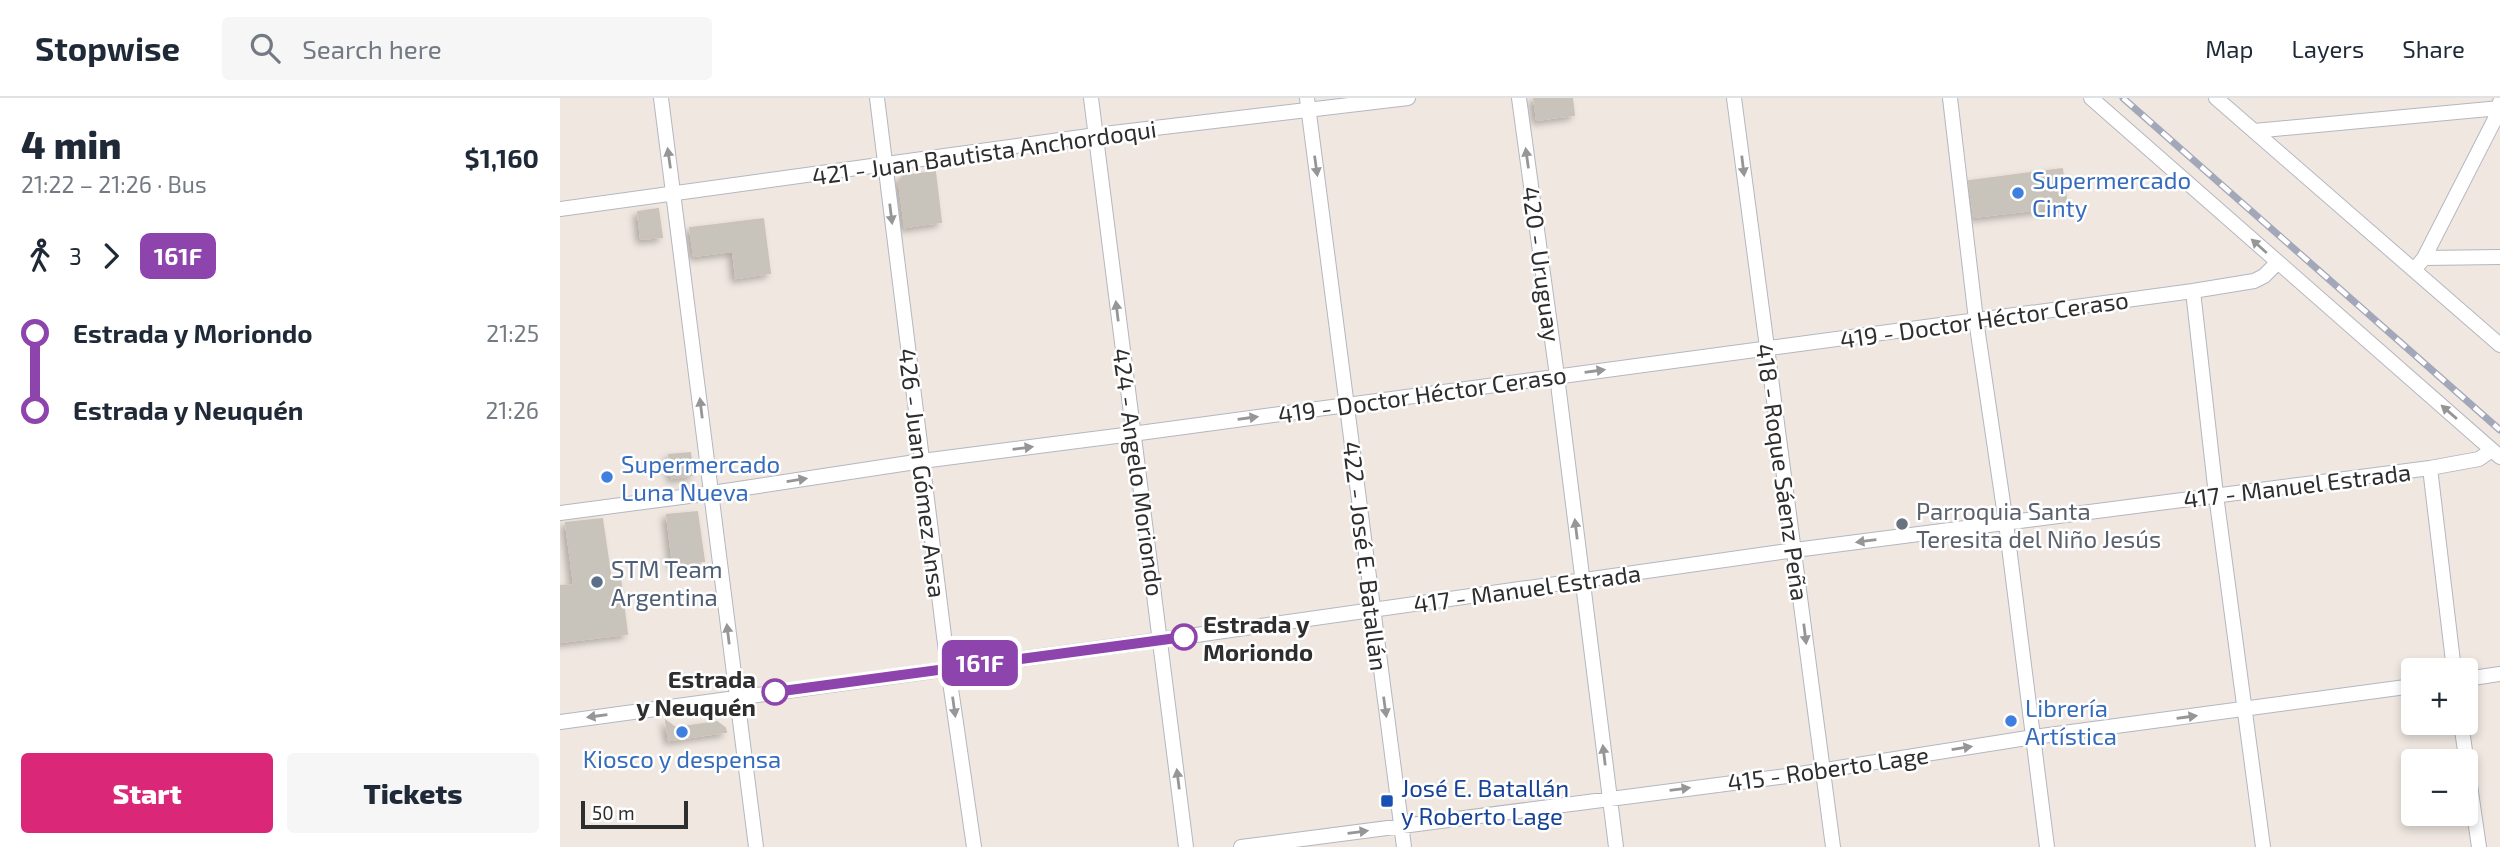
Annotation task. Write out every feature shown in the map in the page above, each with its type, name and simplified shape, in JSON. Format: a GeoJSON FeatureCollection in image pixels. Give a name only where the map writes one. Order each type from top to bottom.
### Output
{"type":"FeatureCollection","features":[{"type":"Feature","properties":{"kind":"street"},"geometry":{"type":"LineString","coordinates":[[661,98],[756,847]]}},
{"type":"Feature","properties":{"kind":"street","name":"426 - Juan Gómez Ansa"},"geometry":{"type":"LineString","coordinates":[[877,98],[948,668],[974,847]]}},
{"type":"Feature","properties":{"kind":"street","name":"424 - Angelo Moriondo"},"geometry":{"type":"LineString","coordinates":[[1091,98],[1186,847]]}},
{"type":"Feature","properties":{"kind":"street","name":"421 - Juan Bautista Anchordoqui"},"geometry":{"type":"LineString","coordinates":[[560,209],[1308,105],[1408,98]]}},
{"type":"Feature","properties":{"kind":"street","name":"420 - Uruguay"},"geometry":{"type":"LineString","coordinates":[[1519,98],[1616,847]]}},
{"type":"Feature","properties":{"kind":"street","name":"418 - Roque Sáenz Peña"},"geometry":{"type":"LineString","coordinates":[[1734,98],[1833,847]]}},
{"type":"Feature","properties":{"kind":"street"},"geometry":{"type":"LineString","coordinates":[[1950,98],[1976,320],[2006,523],[2047,847]]}},
{"type":"Feature","properties":{"kind":"street"},"geometry":{"type":"LineString","coordinates":[[2091,98],[2496,454]]}},
{"type":"Feature","properties":{"kind":"street"},"geometry":{"type":"LineString","coordinates":[[2216,98],[2420,264],[2500,345]]}},
{"type":"Feature","properties":{"kind":"street","name":"422 - José E. Batallán"},"geometry":{"type":"LineString","coordinates":[[1308,105],[1404,847]]}},
{"type":"Feature","properties":{"kind":"street"},"geometry":{"type":"LineString","coordinates":[[2254,131],[2500,105],[2420,264]]}},
{"type":"Feature","properties":{"kind":"street"},"geometry":{"type":"LineString","coordinates":[[2420,264],[2500,257]]}},
{"type":"Feature","properties":{"kind":"street","name":"419 - Doctor Héctor Ceraso"},"geometry":{"type":"LineString","coordinates":[[560,513],[922,461],[2193,291],[2254,281],[2264,276],[2277,263]]}},
{"type":"Feature","properties":{"kind":"street"},"geometry":{"type":"LineString","coordinates":[[2193,291],[2216,495],[2263,847]]}},
{"type":"Feature","properties":{"kind":"street","name":"417 - Manuel Estrada"},"geometry":{"type":"LineString","coordinates":[[560,722],[1795,550],[2430,468],[2496,454]]}},
{"type":"Feature","properties":{"kind":"street"},"geometry":{"type":"LineString","coordinates":[[2430,468],[2453,658]]}},
{"type":"Feature","properties":{"kind":"street"},"geometry":{"type":"LineString","coordinates":[[2478,677],[2500,674]]}},
{"type":"Feature","properties":{"kind":"street","name":"415 - Roberto Lage"},"geometry":{"type":"LineString","coordinates":[[1241,847],[1822,770],[2034,737],[2401,688]]}},
{"type":"Feature","properties":{"kind":"street"},"geometry":{"type":"LineString","coordinates":[[2463,735],[2479,847]]}},
{"type":"Feature","properties":{"kind":"building"},"geometry":{"type":"Polygon","coordinates":[[[1534,98],[1572,98],[1574,115],[1537,120],[1534,98]]]}},
{"type":"Feature","properties":{"kind":"building","name":"Supermercado Cinty"},"geometry":{"type":"Polygon","coordinates":[[[2062,169],[2067,206],[1974,217],[1969,181],[2062,169]]]}},
{"type":"Feature","properties":{"kind":"building"},"geometry":{"type":"Polygon","coordinates":[[[935,172],[941,222],[905,227],[899,182],[903,176],[935,172]]]}},
{"type":"Feature","properties":{"kind":"building"},"geometry":{"type":"Polygon","coordinates":[[[658,209],[662,237],[641,239],[638,212],[658,209]]]}},
{"type":"Feature","properties":{"kind":"building"},"geometry":{"type":"Polygon","coordinates":[[[763,219],[770,273],[736,278],[733,251],[694,256],[690,228],[763,219]]]}},
{"type":"Feature","properties":{"kind":"building"},"geometry":{"type":"Polygon","coordinates":[[[690,453],[693,475],[672,478],[669,455],[690,453]]]}},
{"type":"Feature","properties":{"kind":"building"},"geometry":{"type":"Polygon","coordinates":[[[697,512],[704,561],[673,565],[667,515],[697,512]]]}},
{"type":"Feature","properties":{"kind":"building","name":"STM Team Argentina"},"geometry":{"type":"Polygon","coordinates":[[[602,519],[611,580],[620,578],[627,634],[560,642],[560,586],[574,585],[566,523],[602,519]]]}},
{"type":"Feature","properties":{"kind":"building"},"geometry":{"type":"Polygon","coordinates":[[[666,721],[676,728],[717,722],[726,732],[669,740],[666,721]]]}},
{"type":"Feature","properties":{"kind":"railway"},"geometry":{"type":"LineString","coordinates":[[2123,98],[2500,430]]}},
{"type":"Feature","properties":{"kind":"bus line","name":"161F"},"geometry":{"type":"LineString","coordinates":[[775,692],[1184,637]]}},
{"type":"Feature","properties":{"kind":"place","name":"Supermercado Cinty"},"geometry":{"type":"Point","coordinates":[2018,193]}},
{"type":"Feature","properties":{"kind":"place","name":"Supermercado Luna Nueva"},"geometry":{"type":"Point","coordinates":[607,477]}},
{"type":"Feature","properties":{"kind":"place","name":"Parroquia Santa Teresita del Niño Jesús"},"geometry":{"type":"Point","coordinates":[1902,524]}},
{"type":"Feature","properties":{"kind":"place","name":"STM Team Argentina"},"geometry":{"type":"Point","coordinates":[597,582]}},
{"type":"Feature","properties":{"kind":"place","name":"Estrada y Moriondo"},"geometry":{"type":"Point","coordinates":[1184,637]}},
{"type":"Feature","properties":{"kind":"place","name":"Estrada y Neuquén"},"geometry":{"type":"Point","coordinates":[775,692]}},
{"type":"Feature","properties":{"kind":"place","name":"Librería Artística"},"geometry":{"type":"Point","coordinates":[2011,721]}},
{"type":"Feature","properties":{"kind":"place","name":"Kiosco y despensa"},"geometry":{"type":"Point","coordinates":[682,732]}},
{"type":"Feature","properties":{"kind":"place","name":"José E. Batallán y Roberto Lage"},"geometry":{"type":"Point","coordinates":[1387,801]}}]}
